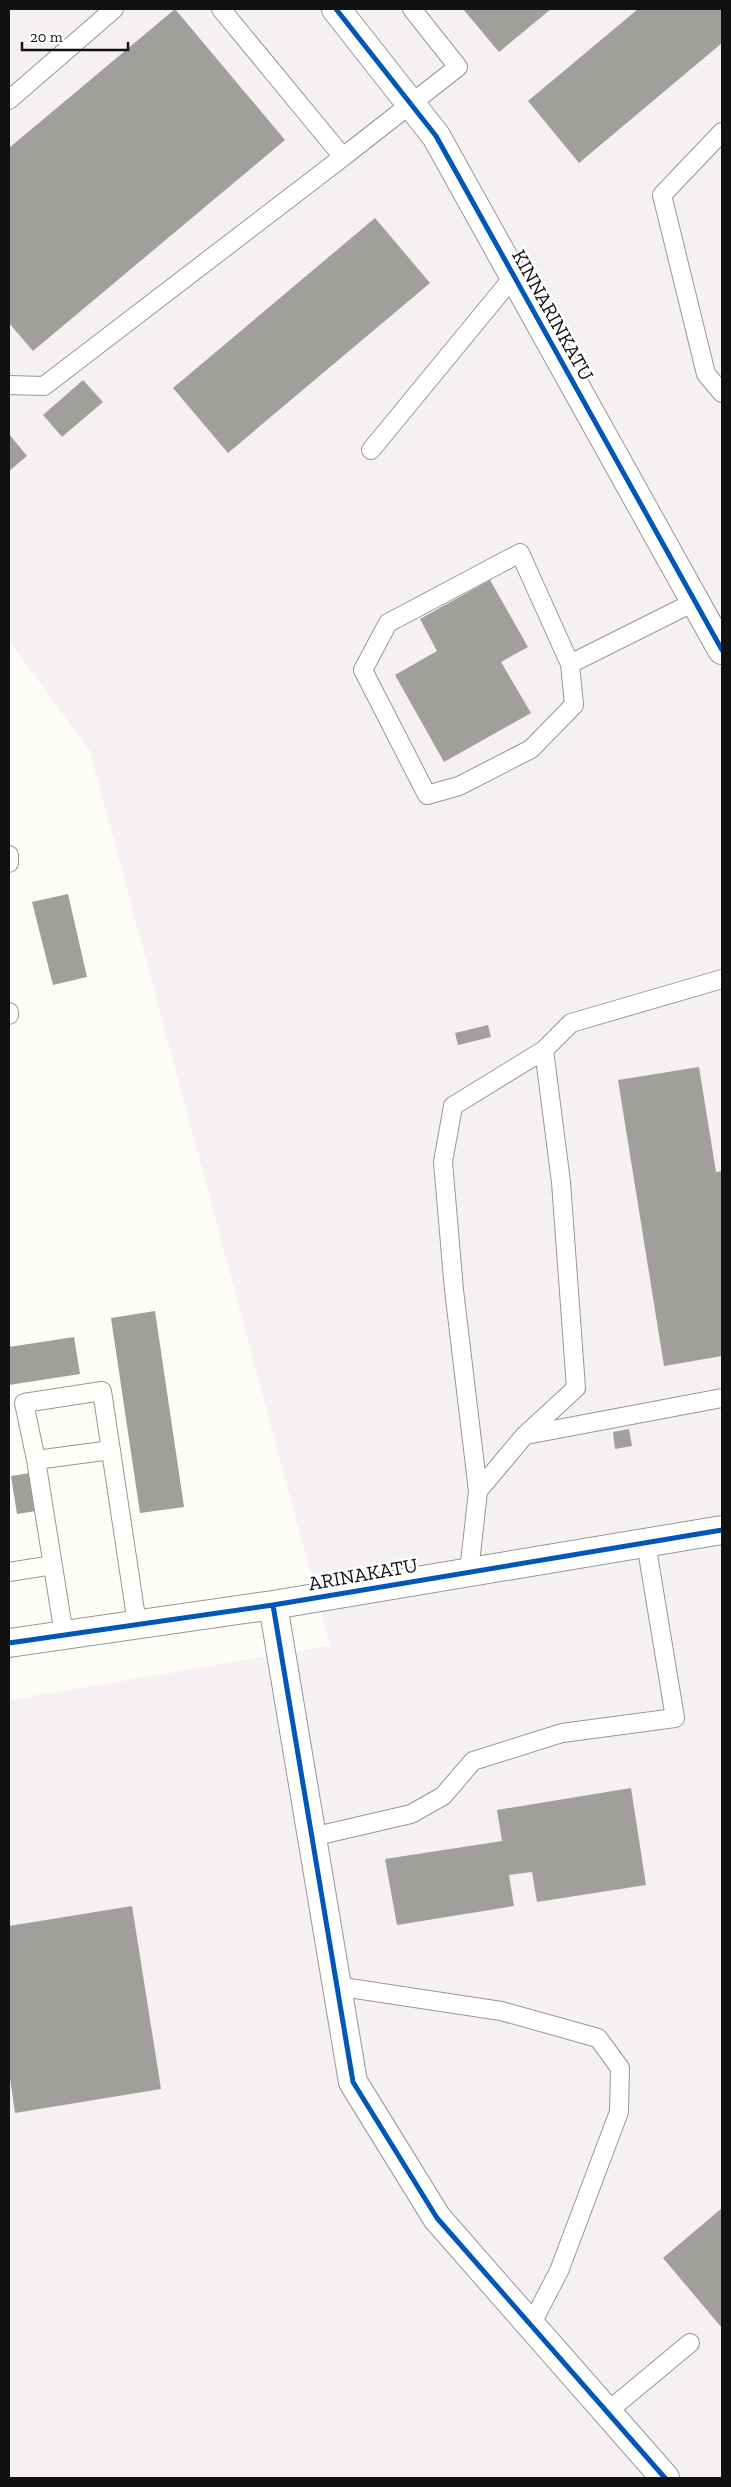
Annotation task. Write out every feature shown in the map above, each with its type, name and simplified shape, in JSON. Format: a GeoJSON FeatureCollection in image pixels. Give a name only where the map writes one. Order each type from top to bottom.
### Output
{"type":"FeatureCollection","features":[{"type":"Feature","properties":{"kind":"street","name":"KINNARINKATU"},"geometry":{"type":"LineString","coordinates":[[336,9],[436,136],[722,650]]}},
{"type":"Feature","properties":{"kind":"street","name":"ARINAKATU"},"geometry":{"type":"LineString","coordinates":[[9,1643],[273,1605],[722,1530]]}},
{"type":"Feature","properties":{"kind":"street"},"geometry":{"type":"LineString","coordinates":[[273,1605],[353,2082],[437,2218],[665,2478]]}},
{"type":"Feature","properties":{"kind":"lane"},"geometry":{"type":"LineString","coordinates":[[9,100],[114,9]]}},
{"type":"Feature","properties":{"kind":"lane"},"geometry":{"type":"LineString","coordinates":[[220,9],[343,157]]}},
{"type":"Feature","properties":{"kind":"lane"},"geometry":{"type":"LineString","coordinates":[[9,385],[44,386],[458,68],[412,9]]}},
{"type":"Feature","properties":{"kind":"lane"},"geometry":{"type":"LineString","coordinates":[[722,132],[662,195],[706,374],[722,393]]}},
{"type":"Feature","properties":{"kind":"lane"},"geometry":{"type":"LineString","coordinates":[[371,450],[514,276]]}},
{"type":"Feature","properties":{"kind":"lane"},"geometry":{"type":"LineString","coordinates":[[520,553],[570,664],[574,705],[531,749],[459,786],[427,795],[363,670],[388,623],[520,553]]}},
{"type":"Feature","properties":{"kind":"lane"},"geometry":{"type":"LineString","coordinates":[[570,664],[696,601]]}},
{"type":"Feature","properties":{"kind":"lane"},"geometry":{"type":"LineString","coordinates":[[9,855],[9,863]]}},
{"type":"Feature","properties":{"kind":"lane"},"geometry":{"type":"LineString","coordinates":[[469,1572],[478,1491],[454,1290],[443,1162],[453,1106],[544,1050],[571,1022],[722,979]]}},
{"type":"Feature","properties":{"kind":"lane"},"geometry":{"type":"LineString","coordinates":[[478,1491],[525,1435],[576,1388],[561,1182],[544,1050]]}},
{"type":"Feature","properties":{"kind":"lane"},"geometry":{"type":"LineString","coordinates":[[64,1634],[36,1460],[24,1403],[102,1391],[137,1624]]}},
{"type":"Feature","properties":{"kind":"lane"},"geometry":{"type":"LineString","coordinates":[[525,1435],[722,1398]]}},
{"type":"Feature","properties":{"kind":"lane"},"geometry":{"type":"LineString","coordinates":[[36,1460],[111,1450]]}},
{"type":"Feature","properties":{"kind":"lane"},"geometry":{"type":"LineString","coordinates":[[312,1837],[411,1814],[443,1796],[473,1761],[562,1733],[675,1718],[646,1543]]}},
{"type":"Feature","properties":{"kind":"lane"},"geometry":{"type":"LineString","coordinates":[[9,1572],[53,1565]]}},
{"type":"Feature","properties":{"kind":"lane"},"geometry":{"type":"LineString","coordinates":[[336,1986],[502,2011],[598,2038],[620,2068],[619,2112],[559,2271],[531,2326]]}},
{"type":"Feature","properties":{"kind":"lane"},"geometry":{"type":"LineString","coordinates":[[607,2412],[690,2343]]}},
{"type":"Feature","properties":{"kind":"shaded area"},"geometry":{"type":"Polygon","coordinates":[[[9,9],[722,9],[722,2478],[12,2478],[9,2474],[9,1700],[330,1646],[90,751],[9,641],[9,9]]]}},
{"type":"Feature","properties":{"kind":"building"},"geometry":{"type":"Polygon","coordinates":[[[175,9],[285,140],[33,351],[9,323],[9,148],[175,9]]]}},
{"type":"Feature","properties":{"kind":"building"},"geometry":{"type":"Polygon","coordinates":[[[463,9],[551,9],[499,52],[463,9]]]}},
{"type":"Feature","properties":{"kind":"building"},"geometry":{"type":"Polygon","coordinates":[[[638,9],[722,9],[722,43],[579,163],[528,101],[638,9]]]}},
{"type":"Feature","properties":{"kind":"building"},"geometry":{"type":"Polygon","coordinates":[[[375,218],[430,283],[228,453],[173,388],[375,218]]]}},
{"type":"Feature","properties":{"kind":"building"},"geometry":{"type":"Polygon","coordinates":[[[83,380],[103,402],[62,437],[43,415],[83,380]]]}},
{"type":"Feature","properties":{"kind":"building"},"geometry":{"type":"Polygon","coordinates":[[[9,434],[27,456],[9,471],[9,434]]]}},
{"type":"Feature","properties":{"kind":"building"},"geometry":{"type":"Polygon","coordinates":[[[490,580],[528,647],[501,662],[531,713],[444,762],[395,675],[437,651],[420,619],[490,580]]]}},
{"type":"Feature","properties":{"kind":"building"},"geometry":{"type":"Polygon","coordinates":[[[68,894],[87,977],[53,985],[32,902],[68,894]]]}},
{"type":"Feature","properties":{"kind":"building"},"geometry":{"type":"Polygon","coordinates":[[[488,1025],[491,1037],[458,1045],[455,1033],[488,1025]]]}},
{"type":"Feature","properties":{"kind":"building"},"geometry":{"type":"Polygon","coordinates":[[[699,1067],[716,1172],[722,1171],[722,1356],[664,1366],[618,1080],[699,1067]]]}},
{"type":"Feature","properties":{"kind":"building"},"geometry":{"type":"Polygon","coordinates":[[[155,1311],[184,1507],[140,1513],[111,1318],[155,1311]]]}},
{"type":"Feature","properties":{"kind":"building"},"geometry":{"type":"Polygon","coordinates":[[[74,1337],[80,1374],[9,1385],[9,1347],[74,1337]]]}},
{"type":"Feature","properties":{"kind":"building"},"geometry":{"type":"Polygon","coordinates":[[[629,1429],[632,1446],[615,1449],[613,1432],[629,1429]]]}},
{"type":"Feature","properties":{"kind":"building"},"geometry":{"type":"Polygon","coordinates":[[[30,1473],[36,1511],[17,1514],[11,1476],[30,1473]]]}},
{"type":"Feature","properties":{"kind":"building"},"geometry":{"type":"Polygon","coordinates":[[[631,1788],[646,1885],[537,1902],[532,1872],[509,1875],[514,1906],[397,1925],[385,1859],[502,1841],[497,1810],[631,1788]]]}},
{"type":"Feature","properties":{"kind":"building"},"geometry":{"type":"Polygon","coordinates":[[[132,1906],[161,2089],[15,2113],[9,2071],[9,1926],[132,1906]]]}},
{"type":"Feature","properties":{"kind":"building"},"geometry":{"type":"Polygon","coordinates":[[[722,2208],[722,2328],[663,2258],[722,2208]]]}},
{"type":"Feature","properties":{"kind":"cycle path"},"geometry":{"type":"LineString","coordinates":[[336,9],[436,136],[722,650]]}},
{"type":"Feature","properties":{"kind":"cycle path"},"geometry":{"type":"LineString","coordinates":[[9,1643],[273,1605],[722,1530]]}},
{"type":"Feature","properties":{"kind":"cycle path"},"geometry":{"type":"LineString","coordinates":[[273,1605],[353,2082],[437,2218],[665,2478]]}}]}
